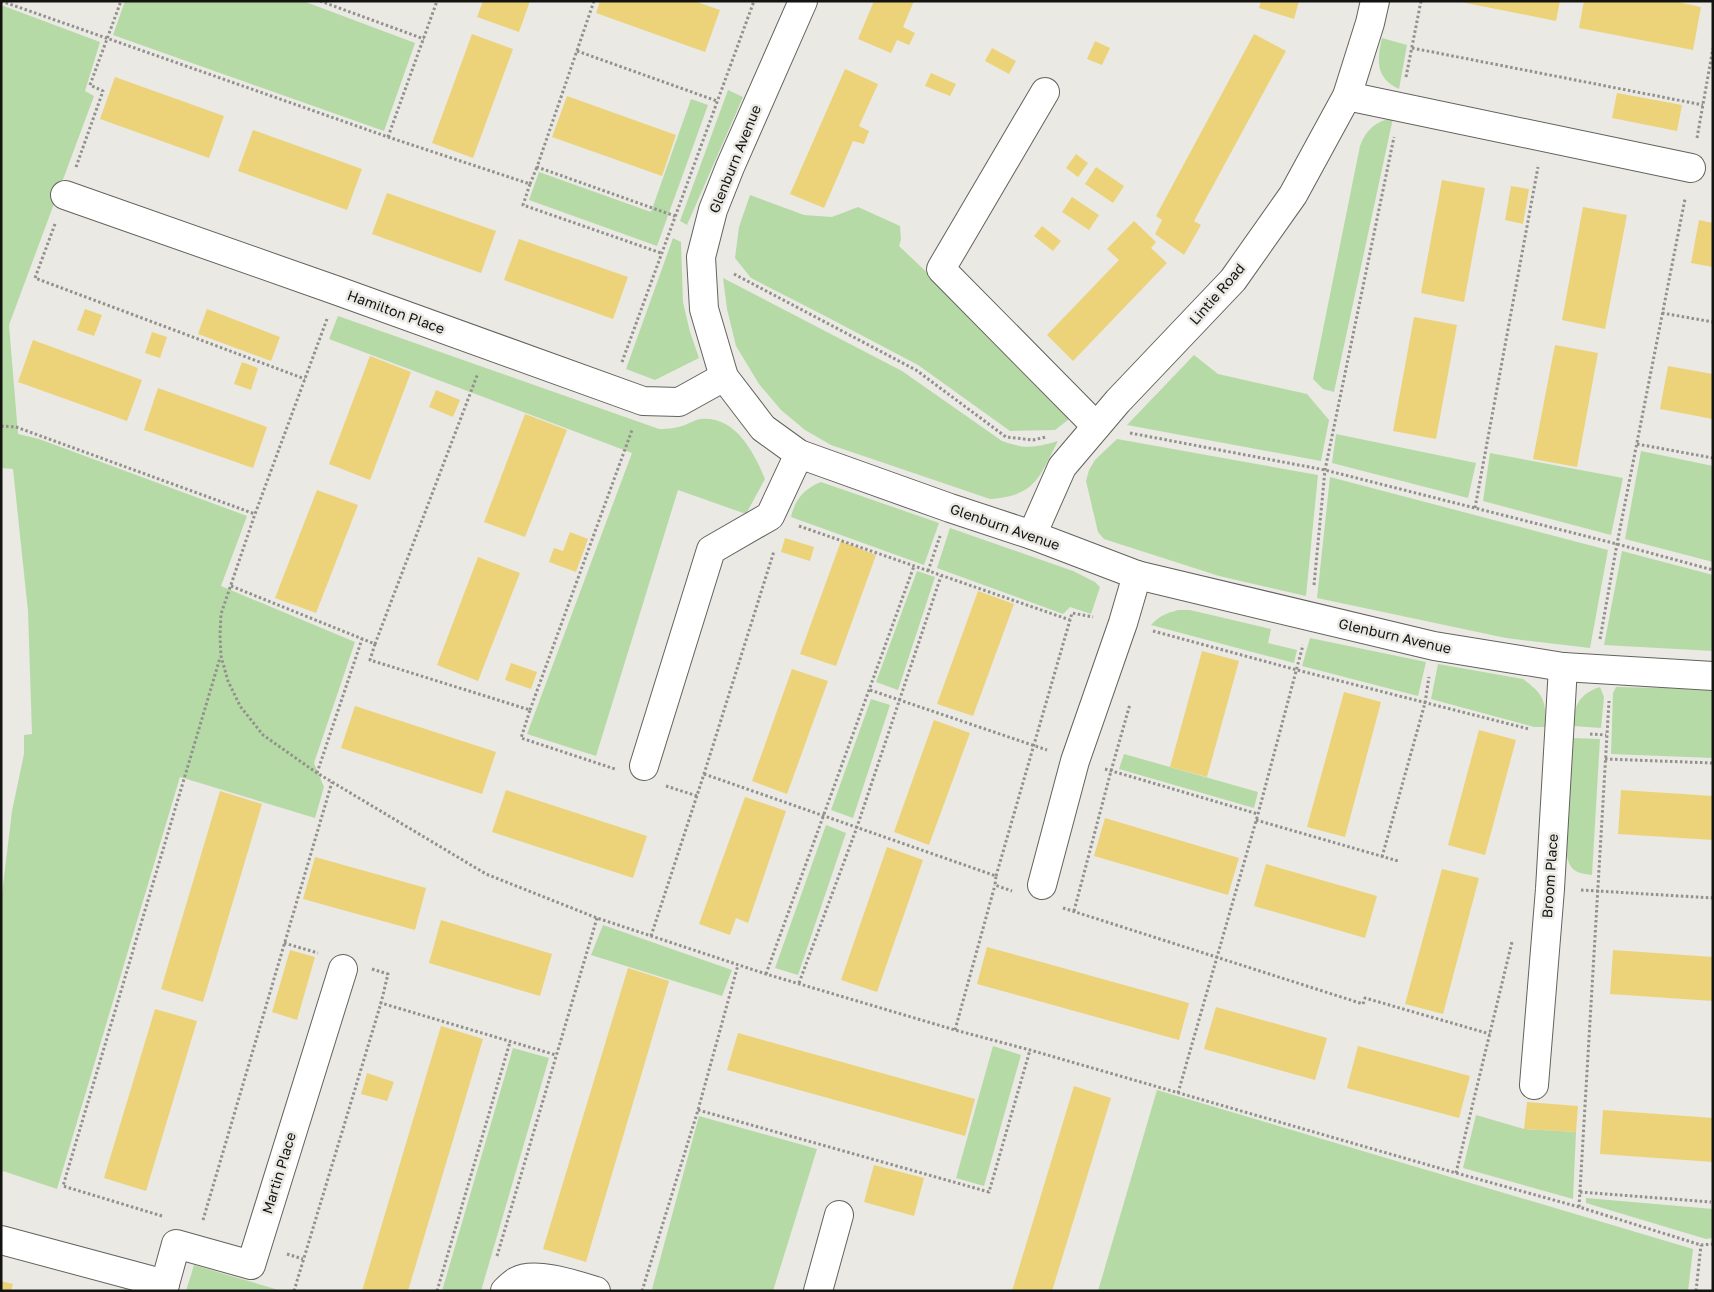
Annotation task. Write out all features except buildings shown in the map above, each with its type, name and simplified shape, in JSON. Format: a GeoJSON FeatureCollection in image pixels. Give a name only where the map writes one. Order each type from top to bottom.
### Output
{"type":"FeatureCollection","features":[{"type":"Feature","properties":{"kind":"street","name":"Glenburn Avenue"},"geometry":{"type":"LineString","coordinates":[[803,1],[713,210],[701,257],[704,309],[724,378],[763,428],[799,454],[1032,535],[1137,574],[1434,646],[1563,667],[1713,676]]}},
{"type":"Feature","properties":{"kind":"street","name":"Lintie Road"},"geometry":{"type":"LineString","coordinates":[[1032,535],[1062,467],[1096,426],[1233,280],[1294,195],[1347,96],[1375,1]]}},
{"type":"Feature","properties":{"kind":"street"},"geometry":{"type":"LineString","coordinates":[[1045,92],[941,269],[1096,426]]}},
{"type":"Feature","properties":{"kind":"street"},"geometry":{"type":"LineString","coordinates":[[1347,96],[1691,168]]}},
{"type":"Feature","properties":{"kind":"street","name":"Hamilton Place"},"geometry":{"type":"LineString","coordinates":[[66,195],[643,401],[678,402],[724,378]]}},
{"type":"Feature","properties":{"kind":"street"},"geometry":{"type":"LineString","coordinates":[[632,769],[711,550],[777,519],[799,454]]}},
{"type":"Feature","properties":{"kind":"street"},"geometry":{"type":"LineString","coordinates":[[1039,894],[1075,760],[1123,623],[1137,574]]}},
{"type":"Feature","properties":{"kind":"street","name":"Broom Place"},"geometry":{"type":"LineString","coordinates":[[1534,1085],[1550,889],[1563,667]]}},
{"type":"Feature","properties":{"kind":"street","name":"Martin Place"},"geometry":{"type":"LineString","coordinates":[[1,1240],[164,1287],[176,1244],[251,1265],[342,969]]}},
{"type":"Feature","properties":{"kind":"street"},"geometry":{"type":"LineString","coordinates":[[818,1291],[839,1215]]}},
{"type":"Feature","properties":{"kind":"street"},"geometry":{"type":"LineString","coordinates":[[504,1291],[518,1280],[539,1277],[596,1291]]}},
{"type":"Feature","properties":{"kind":"path"},"geometry":{"type":"LineString","coordinates":[[1,1],[388,137],[530,184]]}},
{"type":"Feature","properties":{"kind":"path"},"geometry":{"type":"LineString","coordinates":[[121,1],[90,85],[104,91],[35,278],[305,379]]}},
{"type":"Feature","properties":{"kind":"path"},"geometry":{"type":"LineString","coordinates":[[320,1],[424,39]]}},
{"type":"Feature","properties":{"kind":"path"},"geometry":{"type":"LineString","coordinates":[[388,137],[438,1]]}},
{"type":"Feature","properties":{"kind":"path"},"geometry":{"type":"LineString","coordinates":[[594,1],[523,205],[661,253]]}},
{"type":"Feature","properties":{"kind":"path"},"geometry":{"type":"LineString","coordinates":[[612,390],[754,1]]}},
{"type":"Feature","properties":{"kind":"path"},"geometry":{"type":"LineString","coordinates":[[1178,1093],[1256,820],[1311,617],[1325,470],[1421,1]]}},
{"type":"Feature","properties":{"kind":"path"},"geometry":{"type":"LineString","coordinates":[[1411,48],[1703,105]]}},
{"type":"Feature","properties":{"kind":"path"},"geometry":{"type":"LineString","coordinates":[[1579,1207],[1609,692],[1595,668],[1617,544],[1713,48]]}},
{"type":"Feature","properties":{"kind":"path"},"geometry":{"type":"LineString","coordinates":[[577,51],[717,101]]}},
{"type":"Feature","properties":{"kind":"path"},"geometry":{"type":"LineString","coordinates":[[1475,508],[1544,137]]}},
{"type":"Feature","properties":{"kind":"path"},"geometry":{"type":"LineString","coordinates":[[537,167],[675,216]]}},
{"type":"Feature","properties":{"kind":"path"},"geometry":{"type":"LineString","coordinates":[[671,226],[685,233],[701,257],[916,370],[1006,437],[1033,440],[1096,426],[1325,470],[1713,570]]}},
{"type":"Feature","properties":{"kind":"path"},"geometry":{"type":"LineString","coordinates":[[338,291],[255,514],[221,614],[221,656],[228,681],[240,706],[263,734],[317,773],[486,874],[597,918],[766,974],[955,1030],[1456,1174],[1579,1207],[1701,1245],[1713,1244]]}},
{"type":"Feature","properties":{"kind":"path"},"geometry":{"type":"LineString","coordinates":[[1662,313],[1713,322]]}},
{"type":"Feature","properties":{"kind":"path"},"geometry":{"type":"LineString","coordinates":[[489,345],[370,660],[530,710]]}},
{"type":"Feature","properties":{"kind":"path"},"geometry":{"type":"LineString","coordinates":[[632,769],[522,738],[530,710],[643,401]]}},
{"type":"Feature","properties":{"kind":"path"},"geometry":{"type":"LineString","coordinates":[[1,426],[16,427],[255,514]]}},
{"type":"Feature","properties":{"kind":"path"},"geometry":{"type":"LineString","coordinates":[[1637,444],[1713,458]]}},
{"type":"Feature","properties":{"kind":"path"},"geometry":{"type":"LineString","coordinates":[[651,936],[704,774],[777,519],[1070,620]]}},
{"type":"Feature","properties":{"kind":"path"},"geometry":{"type":"LineString","coordinates":[[766,974],[914,566]]}},
{"type":"Feature","properties":{"kind":"path"},"geometry":{"type":"LineString","coordinates":[[799,983],[857,828],[941,576]]}},
{"type":"Feature","properties":{"kind":"path"},"geometry":{"type":"LineString","coordinates":[[231,586],[375,644]]}},
{"type":"Feature","properties":{"kind":"path"},"geometry":{"type":"LineString","coordinates":[[955,1030],[996,876],[1072,613],[1123,623],[1297,670],[1542,732],[1560,733]]}},
{"type":"Feature","properties":{"kind":"path"},"geometry":{"type":"LineString","coordinates":[[317,773],[362,639]]}},
{"type":"Feature","properties":{"kind":"path"},"geometry":{"type":"LineString","coordinates":[[164,1217],[63,1186],[221,656]]}},
{"type":"Feature","properties":{"kind":"path"},"geometry":{"type":"LineString","coordinates":[[1074,911],[1110,771],[1133,696]]}},
{"type":"Feature","properties":{"kind":"path"},"geometry":{"type":"LineString","coordinates":[[1382,857],[1425,703]]}},
{"type":"Feature","properties":{"kind":"path"},"geometry":{"type":"LineString","coordinates":[[1605,759],[1713,763]]}},
{"type":"Feature","properties":{"kind":"path"},"geometry":{"type":"LineString","coordinates":[[704,774],[996,876]]}},
{"type":"Feature","properties":{"kind":"path"},"geometry":{"type":"LineString","coordinates":[[200,1228],[332,782]]}},
{"type":"Feature","properties":{"kind":"path"},"geometry":{"type":"LineString","coordinates":[[664,785],[697,796]]}},
{"type":"Feature","properties":{"kind":"path"},"geometry":{"type":"LineString","coordinates":[[1256,820],[1398,861]]}},
{"type":"Feature","properties":{"kind":"path"},"geometry":{"type":"LineString","coordinates":[[995,885],[1039,894],[1074,911],[1363,1004],[1365,998],[1490,1034]]}},
{"type":"Feature","properties":{"kind":"path"},"geometry":{"type":"LineString","coordinates":[[1550,889],[1713,898]]}},
{"type":"Feature","properties":{"kind":"path"},"geometry":{"type":"LineString","coordinates":[[496,1258],[597,918]]}},
{"type":"Feature","properties":{"kind":"path"},"geometry":{"type":"LineString","coordinates":[[1456,1174],[1514,937]]}},
{"type":"Feature","properties":{"kind":"path"},"geometry":{"type":"LineString","coordinates":[[284,943],[319,953]]}},
{"type":"Feature","properties":{"kind":"path"},"geometry":{"type":"LineString","coordinates":[[642,1291],[698,1110],[738,965]]}},
{"type":"Feature","properties":{"kind":"path"},"geometry":{"type":"LineString","coordinates":[[294,1291],[381,1003],[388,974],[371,969]]}},
{"type":"Feature","properties":{"kind":"path"},"geometry":{"type":"LineString","coordinates":[[381,1003],[556,1055]]}},
{"type":"Feature","properties":{"kind":"path"},"geometry":{"type":"LineString","coordinates":[[437,1291],[510,1042]]}},
{"type":"Feature","properties":{"kind":"path"},"geometry":{"type":"LineString","coordinates":[[698,1110],[989,1192],[1030,1050]]}},
{"type":"Feature","properties":{"kind":"path"},"geometry":{"type":"LineString","coordinates":[[1580,1192],[1711,1202]]}},
{"type":"Feature","properties":{"kind":"path"},"geometry":{"type":"LineString","coordinates":[[256,1245],[303,1259]]}},
{"type":"Feature","properties":{"kind":"path"},"geometry":{"type":"LineString","coordinates":[[1696,1291],[1701,1245]]}},
{"type":"Feature","properties":{"kind":"green space"},"geometry":{"type":"Polygon","coordinates":[[[125,1],[303,1],[415,43],[384,131],[113,35],[125,1]]]}},
{"type":"Feature","properties":{"kind":"green space"},"geometry":{"type":"Polygon","coordinates":[[[1,5],[100,42],[85,91],[94,96],[9,325],[18,434],[39,439],[247,516],[221,586],[355,642],[314,763],[324,787],[315,818],[180,777],[57,1189],[3,1171],[1,1175],[1,902],[12,811],[24,754],[24,735],[32,734],[28,611],[13,469],[1,468],[1,5]]]}},
{"type":"Feature","properties":{"kind":"green space"},"geometry":{"type":"Polygon","coordinates":[[[1382,38],[1407,45],[1399,89],[1391,85],[1382,74],[1380,68],[1379,54],[1382,38]]]}},
{"type":"Feature","properties":{"kind":"green space"},"geometry":{"type":"Polygon","coordinates":[[[728,90],[743,97],[687,225],[680,221],[728,90]]]}},
{"type":"Feature","properties":{"kind":"green space"},"geometry":{"type":"Polygon","coordinates":[[[691,99],[708,105],[657,246],[529,200],[539,172],[651,212],[691,99]]]}},
{"type":"Feature","properties":{"kind":"green space"},"geometry":{"type":"Polygon","coordinates":[[[1393,118],[1334,392],[1323,389],[1313,379],[1360,146],[1365,135],[1372,127],[1381,121],[1393,118]]]}},
{"type":"Feature","properties":{"kind":"green space"},"geometry":{"type":"Polygon","coordinates":[[[750,195],[804,215],[832,217],[858,207],[900,226],[901,240],[899,246],[1070,408],[1068,420],[1055,430],[1010,431],[918,365],[751,278],[735,258],[739,227],[750,195]]]}},
{"type":"Feature","properties":{"kind":"green space"},"geometry":{"type":"Polygon","coordinates":[[[673,238],[681,242],[683,302],[690,332],[699,358],[655,380],[626,369],[673,238]]]}},
{"type":"Feature","properties":{"kind":"green space"},"geometry":{"type":"Polygon","coordinates":[[[723,278],[902,371],[1002,441],[1030,447],[1058,441],[1046,465],[1027,489],[1017,494],[990,499],[831,445],[805,430],[781,410],[759,384],[736,346],[727,309],[723,278]]]}},
{"type":"Feature","properties":{"kind":"green space"},"geometry":{"type":"Polygon","coordinates":[[[338,316],[659,429],[679,427],[700,419],[712,419],[733,429],[749,447],[765,479],[746,514],[678,490],[596,756],[527,734],[632,453],[329,339],[338,316]]]}},
{"type":"Feature","properties":{"kind":"green space"},"geometry":{"type":"Polygon","coordinates":[[[1194,355],[1218,374],[1307,394],[1329,420],[1321,461],[1127,425],[1194,355]]]}},
{"type":"Feature","properties":{"kind":"green space"},"geometry":{"type":"Polygon","coordinates":[[[1336,434],[1476,463],[1468,498],[1332,463],[1336,434]]]}},
{"type":"Feature","properties":{"kind":"green space"},"geometry":{"type":"Polygon","coordinates":[[[1117,439],[1318,475],[1306,596],[1219,576],[1104,539],[1098,532],[1086,481],[1089,470],[1095,460],[1117,439]]]}},
{"type":"Feature","properties":{"kind":"green space"},"geometry":{"type":"Polygon","coordinates":[[[1641,451],[1713,466],[1713,562],[1625,539],[1641,451]]]}},
{"type":"Feature","properties":{"kind":"green space"},"geometry":{"type":"Polygon","coordinates":[[[1490,453],[1623,478],[1611,535],[1483,501],[1490,453]]]}},
{"type":"Feature","properties":{"kind":"green space"},"geometry":{"type":"Polygon","coordinates":[[[1330,477],[1608,550],[1590,648],[1506,638],[1317,598],[1330,477]]]}},
{"type":"Feature","properties":{"kind":"green space"},"geometry":{"type":"Polygon","coordinates":[[[821,482],[939,523],[924,565],[791,517],[801,495],[821,482]]]}},
{"type":"Feature","properties":{"kind":"green space"},"geometry":{"type":"Polygon","coordinates":[[[950,528],[1073,571],[1095,582],[1100,587],[1091,614],[1070,607],[1063,614],[937,568],[950,528]]]}},
{"type":"Feature","properties":{"kind":"green space"},"geometry":{"type":"Polygon","coordinates":[[[1622,551],[1713,575],[1713,651],[1604,645],[1622,551]]]}},
{"type":"Feature","properties":{"kind":"green space"},"geometry":{"type":"Polygon","coordinates":[[[917,571],[935,577],[898,690],[876,682],[917,571]]]}},
{"type":"Feature","properties":{"kind":"green space"},"geometry":{"type":"Polygon","coordinates":[[[1178,610],[1190,610],[1271,629],[1268,643],[1297,650],[1294,663],[1151,625],[1163,615],[1178,610]]]}},
{"type":"Feature","properties":{"kind":"green space"},"geometry":{"type":"Polygon","coordinates":[[[1310,638],[1426,662],[1418,696],[1302,666],[1310,638]]]}},
{"type":"Feature","properties":{"kind":"green space"},"geometry":{"type":"Polygon","coordinates":[[[1438,664],[1523,679],[1536,690],[1543,700],[1545,727],[1534,727],[1431,699],[1438,664]]]}},
{"type":"Feature","properties":{"kind":"green space"},"geometry":{"type":"Polygon","coordinates":[[[1600,687],[1604,697],[1601,728],[1573,726],[1576,706],[1579,701],[1587,693],[1600,687]]]}},
{"type":"Feature","properties":{"kind":"green space"},"geometry":{"type":"Polygon","coordinates":[[[1616,687],[1713,691],[1713,758],[1611,754],[1613,693],[1616,687]]]}},
{"type":"Feature","properties":{"kind":"green space"},"geometry":{"type":"Polygon","coordinates":[[[871,699],[890,705],[853,818],[831,810],[871,699]]]}},
{"type":"Feature","properties":{"kind":"green space"},"geometry":{"type":"Polygon","coordinates":[[[1572,738],[1600,739],[1592,875],[1580,873],[1572,868],[1567,855],[1572,738]]]}},
{"type":"Feature","properties":{"kind":"green space"},"geometry":{"type":"Polygon","coordinates":[[[1124,754],[1258,792],[1254,808],[1119,769],[1124,754]]]}},
{"type":"Feature","properties":{"kind":"green space"},"geometry":{"type":"Polygon","coordinates":[[[826,825],[846,833],[798,975],[775,968],[826,825]]]}},
{"type":"Feature","properties":{"kind":"green space"},"geometry":{"type":"Polygon","coordinates":[[[603,925],[732,970],[722,996],[591,955],[603,925]]]}},
{"type":"Feature","properties":{"kind":"green space"},"geometry":{"type":"Polygon","coordinates":[[[993,1046],[1021,1055],[984,1186],[956,1178],[993,1046]]]}},
{"type":"Feature","properties":{"kind":"green space"},"geometry":{"type":"Polygon","coordinates":[[[513,1048],[549,1058],[481,1291],[442,1291],[513,1048]]]}},
{"type":"Feature","properties":{"kind":"green space"},"geometry":{"type":"Polygon","coordinates":[[[1157,1090],[1693,1249],[1688,1291],[1098,1291],[1157,1090]]]}},
{"type":"Feature","properties":{"kind":"green space"},"geometry":{"type":"Polygon","coordinates":[[[1476,1115],[1524,1129],[1576,1132],[1573,1199],[1463,1168],[1476,1115]]]}},
{"type":"Feature","properties":{"kind":"green space"},"geometry":{"type":"Polygon","coordinates":[[[699,1116],[817,1149],[773,1291],[659,1291],[652,1289],[699,1116]]]}},
{"type":"Feature","properties":{"kind":"green space"},"geometry":{"type":"Polygon","coordinates":[[[1586,1198],[1713,1209],[1713,1238],[1706,1239],[1586,1203],[1586,1198]]]}},
{"type":"Feature","properties":{"kind":"green space"},"geometry":{"type":"Polygon","coordinates":[[[194,1265],[282,1291],[186,1291],[194,1265]]]}}]}
